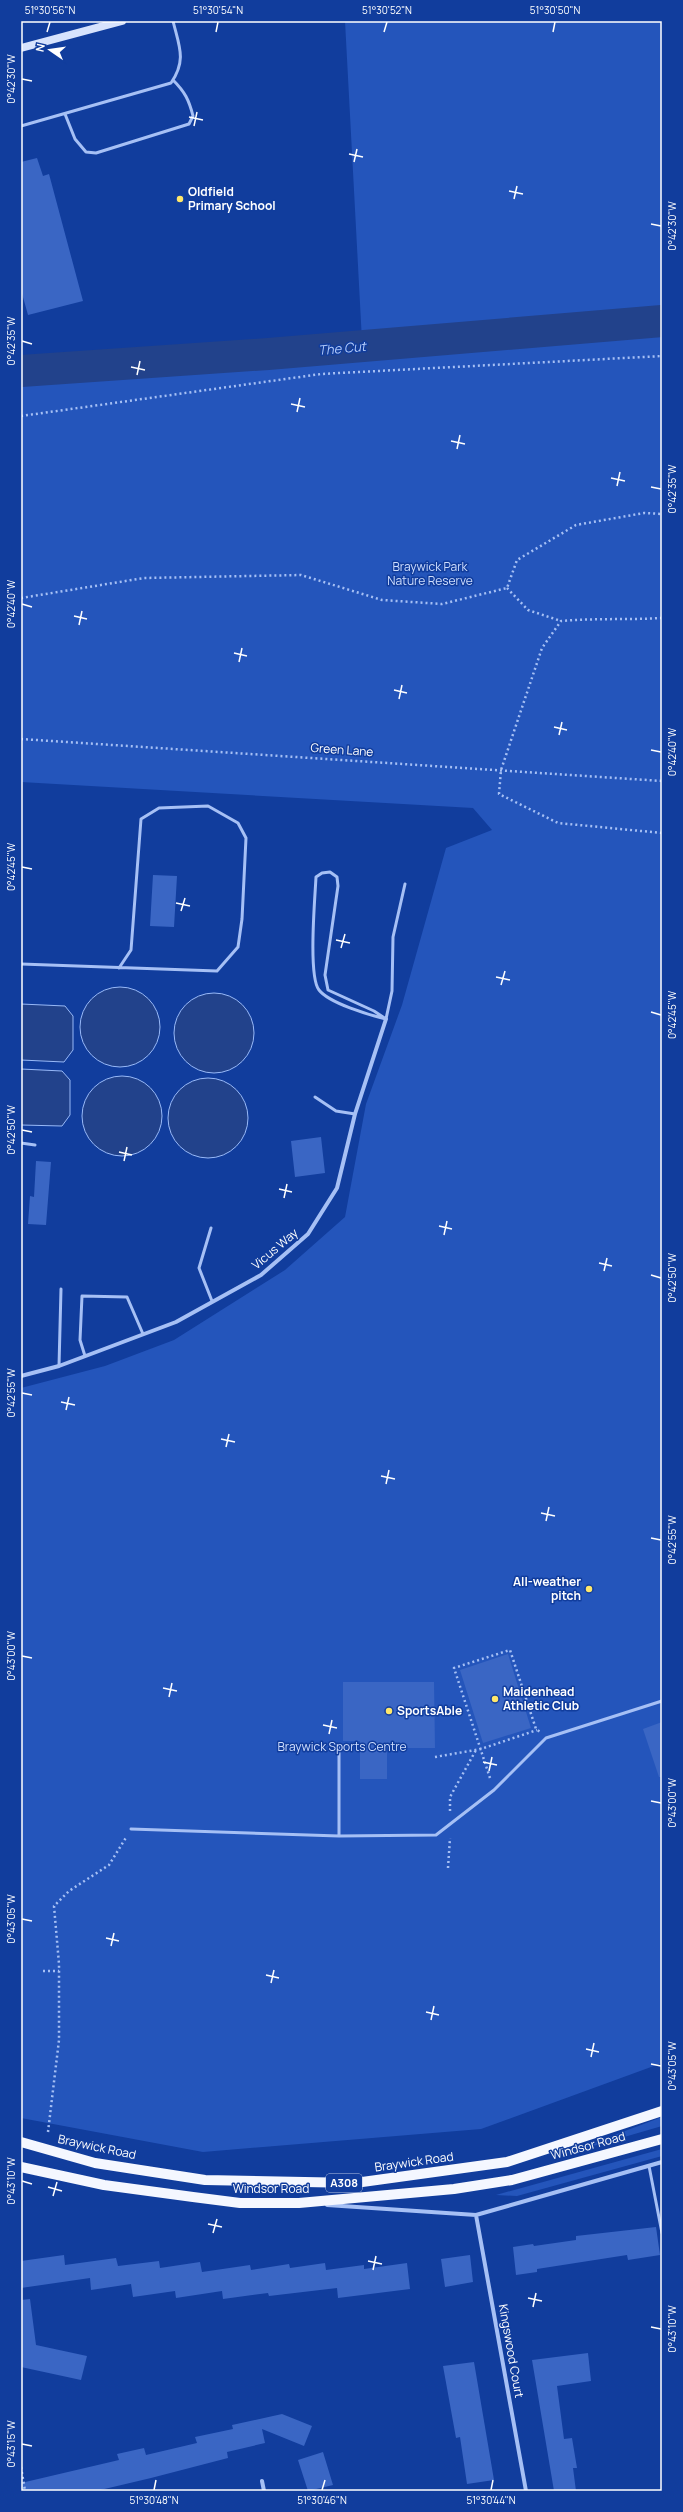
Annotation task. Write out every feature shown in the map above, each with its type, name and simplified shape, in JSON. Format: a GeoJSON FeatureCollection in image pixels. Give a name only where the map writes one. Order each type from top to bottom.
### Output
{"type":"FeatureCollection","features":[{"type":"Feature","properties":{"kind":"main road"},"geometry":{"type":"LineString","coordinates":[[21,48],[122,21]]}},
{"type":"Feature","properties":{"kind":"main road","name":"Braywick Road"},"geometry":{"type":"LineString","coordinates":[[21,2142],[95,2163],[205,2180],[355,2183],[507,2162],[662,2111]]}},
{"type":"Feature","properties":{"kind":"main road","name":"Windsor Road"},"geometry":{"type":"LineString","coordinates":[[21,2167],[104,2185],[193,2197],[240,2203],[299,2203],[454,2189],[512,2180],[662,2139]]}},
{"type":"Feature","properties":{"kind":"street","name":"Vicus Way"},"geometry":{"type":"LineString","coordinates":[[21,1376],[59,1366],[176,1322],[262,1275],[308,1234],[337,1188],[355,1114],[386,1019]]}},
{"type":"Feature","properties":{"kind":"street"},"geometry":{"type":"LineString","coordinates":[[299,2203],[476,2215],[662,2162]]}},
{"type":"Feature","properties":{"kind":"street","name":"Kingswood Court"},"geometry":{"type":"LineString","coordinates":[[476,2215],[526,2491]]}},
{"type":"Feature","properties":{"kind":"street"},"geometry":{"type":"LineString","coordinates":[[262,2481],[264,2491]]}},
{"type":"Feature","properties":{"kind":"lane"},"geometry":{"type":"LineString","coordinates":[[21,126],[128,97],[171,83],[179,72],[182,56],[173,21]]}},
{"type":"Feature","properties":{"kind":"lane"},"geometry":{"type":"LineString","coordinates":[[65,114],[75,139],[86,152],[96,153],[189,124],[193,116],[189,100],[185,92],[173,80]]}},
{"type":"Feature","properties":{"kind":"lane"},"geometry":{"type":"LineString","coordinates":[[21,964],[119,968],[216,971],[228,960],[238,947],[242,919],[246,838],[238,823],[208,806],[159,808],[141,819],[131,950],[119,968]]}},
{"type":"Feature","properties":{"kind":"lane"},"geometry":{"type":"LineString","coordinates":[[330,872],[337,877],[324,975],[328,990],[374,1011],[386,1019],[369,1015],[324,995],[318,989],[314,980],[313,967],[316,877],[322,873],[330,872]]}},
{"type":"Feature","properties":{"kind":"lane"},"geometry":{"type":"LineString","coordinates":[[386,1019],[392,991],[393,937],[405,884]]}},
{"type":"Feature","properties":{"kind":"lane"},"geometry":{"type":"LineString","coordinates":[[315,1097],[336,1111],[355,1114]]}},
{"type":"Feature","properties":{"kind":"lane"},"geometry":{"type":"LineString","coordinates":[[21,1144],[35,1145]]}},
{"type":"Feature","properties":{"kind":"lane"},"geometry":{"type":"LineString","coordinates":[[211,1228],[199,1268],[212,1301]]}},
{"type":"Feature","properties":{"kind":"lane"},"geometry":{"type":"LineString","coordinates":[[59,1366],[61,1288]]}},
{"type":"Feature","properties":{"kind":"lane"},"geometry":{"type":"LineString","coordinates":[[85,1356],[80,1340],[82,1296],[127,1297],[143,1334]]}},
{"type":"Feature","properties":{"kind":"lane"},"geometry":{"type":"LineString","coordinates":[[131,1829],[339,1836],[436,1835],[494,1790],[546,1738],[662,1701]]}},
{"type":"Feature","properties":{"kind":"lane"},"geometry":{"type":"LineString","coordinates":[[339,1744],[339,1836]]}},
{"type":"Feature","properties":{"kind":"lane"},"geometry":{"type":"LineString","coordinates":[[649,2166],[662,2233]]}},
{"type":"Feature","properties":{"kind":"path"},"geometry":{"type":"LineString","coordinates":[[21,416],[321,374],[662,356]]}},
{"type":"Feature","properties":{"kind":"path"},"geometry":{"type":"LineString","coordinates":[[507,588],[517,560],[576,525],[644,513],[662,514]]}},
{"type":"Feature","properties":{"kind":"path"},"geometry":{"type":"LineString","coordinates":[[21,598],[144,578],[301,575],[382,600],[442,604],[507,588]]}},
{"type":"Feature","properties":{"kind":"path"},"geometry":{"type":"LineString","coordinates":[[507,588],[528,610],[561,621],[598,618],[635,620],[662,618]]}},
{"type":"Feature","properties":{"kind":"path"},"geometry":{"type":"LineString","coordinates":[[561,621],[542,648],[501,770],[499,794],[558,823],[662,833]]}},
{"type":"Feature","properties":{"kind":"path","name":"Green Lane"},"geometry":{"type":"LineString","coordinates":[[21,739],[662,781]]}},
{"type":"Feature","properties":{"kind":"path"},"geometry":{"type":"LineString","coordinates":[[494,1790],[454,1668],[510,1650],[537,1730],[546,1738]]}},
{"type":"Feature","properties":{"kind":"path"},"geometry":{"type":"LineString","coordinates":[[435,1757],[481,1749],[537,1730]]}},
{"type":"Feature","properties":{"kind":"path"},"geometry":{"type":"LineString","coordinates":[[448,1868],[450,1797],[476,1750]]}},
{"type":"Feature","properties":{"kind":"path"},"geometry":{"type":"LineString","coordinates":[[48,2132],[59,2040],[59,1971],[54,1906],[69,1891],[108,1865],[131,1829]]}},
{"type":"Feature","properties":{"kind":"path"},"geometry":{"type":"LineString","coordinates":[[43,1972],[59,1971]]}},
{"type":"Feature","properties":{"kind":"path"},"geometry":{"type":"LineString","coordinates":[[21,2467],[25,2491]]}},
{"type":"Feature","properties":{"kind":"green space"},"geometry":{"type":"Polygon","coordinates":[[[345,21],[662,21],[662,315],[362,341],[345,21]]]}},
{"type":"Feature","properties":{"kind":"green space","name":"Braywick Sports Centre"},"geometry":{"type":"Polygon","coordinates":[[[662,333],[662,2063],[481,2129],[203,2152],[21,2118],[21,1388],[105,1366],[174,1340],[285,1270],[345,1217],[366,1104],[402,1005],[446,848],[492,830],[473,808],[21,782],[21,359],[662,333]]]}},
{"type":"Feature","properties":{"kind":"green space"},"geometry":{"type":"Polygon","coordinates":[[[662,2117],[662,2126],[559,2156],[662,2117]]]}},
{"type":"Feature","properties":{"kind":"green space"},"geometry":{"type":"Polygon","coordinates":[[[662,2149],[662,2156],[517,2196],[496,2195],[662,2149]]]}},
{"type":"Feature","properties":{"kind":"shaded area"},"geometry":{"type":"Polygon","coordinates":[[[120,987],[135,990],[148,999],[157,1012],[160,1027],[157,1042],[148,1055],[135,1064],[120,1067],[105,1064],[92,1055],[83,1042],[80,1027],[83,1012],[92,999],[105,990],[120,987]]]}},
{"type":"Feature","properties":{"kind":"shaded area"},"geometry":{"type":"Polygon","coordinates":[[[214,993],[229,996],[242,1005],[251,1018],[254,1033],[251,1048],[242,1061],[229,1070],[214,1073],[199,1070],[186,1061],[177,1048],[174,1033],[177,1018],[186,1005],[199,996],[214,993]]]}},
{"type":"Feature","properties":{"kind":"shaded area"},"geometry":{"type":"Polygon","coordinates":[[[21,1004],[65,1006],[73,1016],[73,1050],[64,1062],[21,1060],[21,1004]]]}},
{"type":"Feature","properties":{"kind":"shaded area"},"geometry":{"type":"Polygon","coordinates":[[[21,1069],[62,1071],[70,1080],[70,1115],[62,1126],[21,1125],[21,1069]]]}},
{"type":"Feature","properties":{"kind":"shaded area"},"geometry":{"type":"Polygon","coordinates":[[[122,1076],[137,1079],[150,1088],[159,1101],[162,1116],[159,1131],[150,1144],[137,1153],[122,1156],[107,1153],[94,1144],[85,1131],[82,1116],[85,1101],[94,1088],[107,1079],[122,1076]]]}},
{"type":"Feature","properties":{"kind":"shaded area"},"geometry":{"type":"Polygon","coordinates":[[[208,1078],[223,1081],[236,1090],[245,1103],[248,1118],[245,1133],[236,1146],[223,1155],[208,1158],[193,1155],[180,1146],[171,1133],[168,1118],[171,1103],[180,1090],[193,1081],[208,1078]]]}},
{"type":"Feature","properties":{"kind":"building"},"geometry":{"type":"Polygon","coordinates":[[[37,158],[43,176],[49,174],[83,301],[28,315],[21,290],[21,162],[37,158]]]}},
{"type":"Feature","properties":{"kind":"building"},"geometry":{"type":"Polygon","coordinates":[[[153,875],[177,876],[174,927],[150,926],[153,875]]]}},
{"type":"Feature","properties":{"kind":"building"},"geometry":{"type":"Polygon","coordinates":[[[321,1137],[325,1173],[295,1177],[291,1141],[321,1137]]]}},
{"type":"Feature","properties":{"kind":"building"},"geometry":{"type":"Polygon","coordinates":[[[36,1161],[51,1162],[46,1225],[28,1224],[30,1196],[34,1197],[36,1161]]]}},
{"type":"Feature","properties":{"kind":"building","name":"Maidenhead Athletic Club"},"geometry":{"type":"Polygon","coordinates":[[[508,1654],[531,1728],[483,1743],[460,1670],[508,1654]]]}},
{"type":"Feature","properties":{"kind":"building","name":"SportsAble"},"geometry":{"type":"Polygon","coordinates":[[[343,1682],[434,1682],[435,1748],[387,1748],[387,1779],[360,1779],[360,1741],[343,1741],[343,1682]]]}},
{"type":"Feature","properties":{"kind":"building"},"geometry":{"type":"Polygon","coordinates":[[[662,1722],[662,1777],[659,1777],[643,1729],[662,1722]]]}},
{"type":"Feature","properties":{"kind":"building"},"geometry":{"type":"Polygon","coordinates":[[[656,2227],[660,2255],[628,2260],[627,2255],[537,2269],[537,2272],[516,2275],[513,2247],[533,2244],[534,2246],[576,2240],[576,2236],[656,2227]]]}},
{"type":"Feature","properties":{"kind":"building"},"geometry":{"type":"Polygon","coordinates":[[[64,2255],[65,2265],[116,2258],[118,2266],[159,2261],[160,2268],[200,2262],[202,2272],[250,2265],[251,2270],[289,2264],[290,2268],[325,2263],[326,2270],[364,2265],[364,2269],[407,2263],[410,2289],[338,2298],[337,2288],[269,2296],[268,2293],[223,2299],[222,2291],[176,2298],[175,2291],[133,2297],[131,2284],[91,2290],[90,2278],[21,2288],[21,2261],[64,2255]]]}},
{"type":"Feature","properties":{"kind":"building"},"geometry":{"type":"Polygon","coordinates":[[[470,2255],[473,2282],[445,2287],[441,2259],[470,2255]]]}},
{"type":"Feature","properties":{"kind":"building"},"geometry":{"type":"Polygon","coordinates":[[[30,2299],[36,2345],[87,2356],[81,2380],[21,2367],[21,2300],[30,2299]]]}},
{"type":"Feature","properties":{"kind":"building"},"geometry":{"type":"Polygon","coordinates":[[[588,2353],[591,2381],[557,2386],[564,2439],[572,2438],[577,2468],[573,2468],[576,2491],[554,2491],[532,2360],[588,2353]]]}},
{"type":"Feature","properties":{"kind":"building"},"geometry":{"type":"Polygon","coordinates":[[[474,2362],[494,2480],[467,2484],[460,2437],[456,2438],[443,2366],[474,2362]]]}},
{"type":"Feature","properties":{"kind":"building"},"geometry":{"type":"Polygon","coordinates":[[[282,2414],[312,2426],[304,2446],[262,2429],[265,2443],[227,2452],[228,2458],[151,2478],[96,2491],[21,2491],[21,2483],[119,2460],[117,2454],[144,2448],[146,2455],[197,2443],[195,2437],[233,2429],[232,2425],[282,2414]]]}},
{"type":"Feature","properties":{"kind":"building"},"geometry":{"type":"Polygon","coordinates":[[[323,2452],[333,2485],[308,2491],[298,2460],[323,2452]]]}},
{"type":"Feature","properties":{"kind":"waterway","name":"The Cut"},"geometry":{"type":"LineString","coordinates":[[21,371],[268,354],[662,321]]}},
{"type":"Feature","properties":{"kind":"place","name":"Oldfield Primary School"},"geometry":{"type":"Point","coordinates":[180,199]}},
{"type":"Feature","properties":{"kind":"place","name":"All-weather pitch"},"geometry":{"type":"Point","coordinates":[589,1589]}},
{"type":"Feature","properties":{"kind":"place","name":"Maidenhead Athletic Club"},"geometry":{"type":"Point","coordinates":[495,1699]}},
{"type":"Feature","properties":{"kind":"place","name":"SportsAble"},"geometry":{"type":"Point","coordinates":[389,1711]}},
{"type":"Feature","properties":{"kind":"park label","name":"Braywick Park Nature Reserve"},"geometry":{"type":"Point","coordinates":[430,574]}}]}
